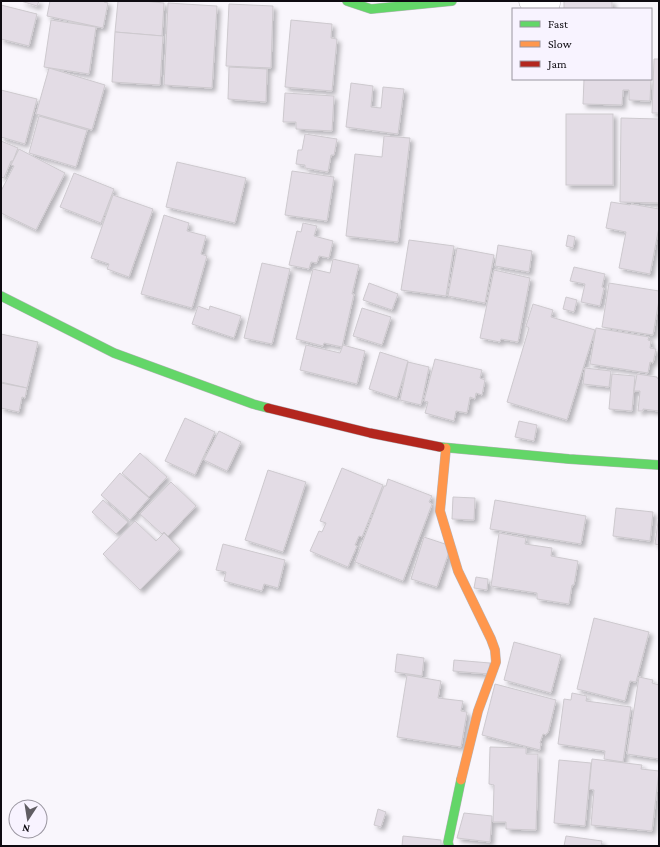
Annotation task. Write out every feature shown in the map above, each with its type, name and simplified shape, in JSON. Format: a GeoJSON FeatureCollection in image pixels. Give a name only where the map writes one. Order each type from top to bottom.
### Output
{"type":"FeatureCollection","features":[{"type":"Feature","properties":{"kind":"main road"},"geometry":{"type":"LineString","coordinates":[[347,1],[371,9],[452,1]]}},
{"type":"Feature","properties":{"kind":"main road"},"geometry":{"type":"LineString","coordinates":[[1,296],[114,353],[253,404],[370,433],[446,448],[659,465]]}},
{"type":"Feature","properties":{"kind":"main road"},"geometry":{"type":"LineString","coordinates":[[446,448],[440,511],[458,571],[491,639],[495,650],[496,662],[474,726],[460,784],[448,842],[449,846]]}},
{"type":"Feature","properties":{"kind":"building"},"geometry":{"type":"Polygon","coordinates":[[[21,1],[39,1],[37,6],[21,1]]]}},
{"type":"Feature","properties":{"kind":"building"},"geometry":{"type":"Polygon","coordinates":[[[50,1],[105,1],[104,2],[108,3],[103,28],[47,16],[50,1]]]}},
{"type":"Feature","properties":{"kind":"building"},"geometry":{"type":"Polygon","coordinates":[[[118,1],[164,3],[162,36],[115,32],[118,1]]]}},
{"type":"Feature","properties":{"kind":"building"},"geometry":{"type":"Polygon","coordinates":[[[564,1],[612,1],[612,8],[564,8],[564,1]]]}},
{"type":"Feature","properties":{"kind":"building"},"geometry":{"type":"Polygon","coordinates":[[[168,3],[217,6],[212,88],[164,85],[168,3]]]}},
{"type":"Feature","properties":{"kind":"building"},"geometry":{"type":"Polygon","coordinates":[[[229,4],[273,6],[271,68],[226,66],[229,4]]]}},
{"type":"Feature","properties":{"kind":"building"},"geometry":{"type":"Polygon","coordinates":[[[1,5],[37,14],[29,46],[1,39],[1,5]]]}},
{"type":"Feature","properties":{"kind":"building"},"geometry":{"type":"Polygon","coordinates":[[[51,20],[96,27],[89,74],[44,67],[51,20]]]}},
{"type":"Feature","properties":{"kind":"building"},"geometry":{"type":"Polygon","coordinates":[[[291,20],[332,24],[331,38],[337,39],[332,91],[285,87],[291,20]]]}},
{"type":"Feature","properties":{"kind":"building"},"geometry":{"type":"Polygon","coordinates":[[[115,32],[163,36],[160,85],[112,82],[115,32]]]}},
{"type":"Feature","properties":{"kind":"building"},"geometry":{"type":"Polygon","coordinates":[[[654,59],[659,59],[659,113],[652,113],[654,59]]]}},
{"type":"Feature","properties":{"kind":"building"},"geometry":{"type":"Polygon","coordinates":[[[229,67],[267,69],[266,102],[228,99],[229,67]]]}},
{"type":"Feature","properties":{"kind":"building"},"geometry":{"type":"Polygon","coordinates":[[[49,68],[105,85],[92,130],[36,114],[49,68]]]}},
{"type":"Feature","properties":{"kind":"building"},"geometry":{"type":"Polygon","coordinates":[[[584,80],[651,80],[650,101],[629,100],[629,90],[623,90],[622,105],[583,104],[584,80]]]}},
{"type":"Feature","properties":{"kind":"building"},"geometry":{"type":"Polygon","coordinates":[[[351,83],[373,86],[371,107],[381,108],[383,87],[404,89],[398,134],[346,127],[351,83]]]}},
{"type":"Feature","properties":{"kind":"building"},"geometry":{"type":"Polygon","coordinates":[[[1,90],[37,99],[25,144],[1,137],[1,90]]]}},
{"type":"Feature","properties":{"kind":"building"},"geometry":{"type":"Polygon","coordinates":[[[285,93],[334,96],[332,131],[296,129],[296,122],[283,122],[285,93]]]}},
{"type":"Feature","properties":{"kind":"building"},"geometry":{"type":"Polygon","coordinates":[[[566,114],[613,114],[613,185],[566,185],[566,114]]]}},
{"type":"Feature","properties":{"kind":"building"},"geometry":{"type":"Polygon","coordinates":[[[39,116],[87,130],[76,167],[29,153],[39,116]]]}},
{"type":"Feature","properties":{"kind":"building"},"geometry":{"type":"Polygon","coordinates":[[[621,118],[659,119],[659,203],[620,202],[621,118]]]}},
{"type":"Feature","properties":{"kind":"building"},"geometry":{"type":"Polygon","coordinates":[[[305,134],[337,139],[334,155],[331,155],[328,172],[305,168],[305,165],[296,164],[298,150],[302,150],[305,134]]]}},
{"type":"Feature","properties":{"kind":"building"},"geometry":{"type":"Polygon","coordinates":[[[384,136],[410,138],[398,242],[346,236],[355,154],[382,157],[384,136]]]}},
{"type":"Feature","properties":{"kind":"building"},"geometry":{"type":"Polygon","coordinates":[[[1,141],[18,148],[4,178],[1,177],[1,141]]]}},
{"type":"Feature","properties":{"kind":"building"},"geometry":{"type":"Polygon","coordinates":[[[19,149],[65,173],[36,230],[1,213],[1,191],[14,166],[11,165],[19,149]]]}},
{"type":"Feature","properties":{"kind":"building"},"geometry":{"type":"Polygon","coordinates":[[[177,162],[246,178],[235,223],[166,207],[177,162]]]}},
{"type":"Feature","properties":{"kind":"building"},"geometry":{"type":"Polygon","coordinates":[[[292,171],[334,177],[327,221],[285,215],[292,171]]]}},
{"type":"Feature","properties":{"kind":"building"},"geometry":{"type":"Polygon","coordinates":[[[74,173],[114,189],[101,223],[60,207],[74,173]]]}},
{"type":"Feature","properties":{"kind":"building"},"geometry":{"type":"Polygon","coordinates":[[[113,195],[153,209],[129,277],[107,269],[109,264],[91,258],[113,195]]]}},
{"type":"Feature","properties":{"kind":"building"},"geometry":{"type":"Polygon","coordinates":[[[611,202],[659,209],[659,227],[650,274],[619,268],[626,232],[606,228],[611,202]]]}},
{"type":"Feature","properties":{"kind":"building"},"geometry":{"type":"Polygon","coordinates":[[[164,215],[189,223],[187,231],[206,236],[201,254],[207,256],[192,308],[141,294],[164,215]]]}},
{"type":"Feature","properties":{"kind":"building"},"geometry":{"type":"Polygon","coordinates":[[[303,223],[317,226],[314,236],[333,241],[329,258],[319,256],[317,263],[311,262],[309,269],[289,265],[297,231],[301,232],[303,223]]]}},
{"type":"Feature","properties":{"kind":"building"},"geometry":{"type":"Polygon","coordinates":[[[568,235],[575,237],[573,248],[566,246],[568,235]]]}},
{"type":"Feature","properties":{"kind":"building"},"geometry":{"type":"Polygon","coordinates":[[[409,240],[454,246],[446,296],[401,290],[409,240]]]}},
{"type":"Feature","properties":{"kind":"building"},"geometry":{"type":"Polygon","coordinates":[[[498,245],[532,251],[529,272],[495,266],[498,245]]]}},
{"type":"Feature","properties":{"kind":"building"},"geometry":{"type":"Polygon","coordinates":[[[457,248],[494,255],[485,303],[448,296],[457,248]]]}},
{"type":"Feature","properties":{"kind":"building"},"geometry":{"type":"Polygon","coordinates":[[[333,259],[359,265],[342,347],[324,343],[323,346],[296,339],[313,269],[330,273],[333,259]]]}},
{"type":"Feature","properties":{"kind":"building"},"geometry":{"type":"Polygon","coordinates":[[[262,263],[290,269],[272,344],[244,338],[262,263]]]}},
{"type":"Feature","properties":{"kind":"building"},"geometry":{"type":"Polygon","coordinates":[[[574,267],[605,274],[600,306],[581,302],[585,284],[570,281],[574,267]]]}},
{"type":"Feature","properties":{"kind":"building"},"geometry":{"type":"Polygon","coordinates":[[[494,270],[530,278],[518,342],[501,339],[500,342],[480,338],[494,270]]]}},
{"type":"Feature","properties":{"kind":"building"},"geometry":{"type":"Polygon","coordinates":[[[369,283],[398,294],[392,310],[363,300],[369,283]]]}},
{"type":"Feature","properties":{"kind":"building"},"geometry":{"type":"Polygon","coordinates":[[[609,283],[659,291],[659,300],[653,335],[602,327],[609,283]]]}},
{"type":"Feature","properties":{"kind":"building"},"geometry":{"type":"Polygon","coordinates":[[[566,297],[577,300],[574,312],[563,309],[566,297]]]}},
{"type":"Feature","properties":{"kind":"building"},"geometry":{"type":"Polygon","coordinates":[[[533,304],[553,310],[551,317],[595,330],[567,420],[507,402],[529,328],[526,326],[533,304]]]}},
{"type":"Feature","properties":{"kind":"building"},"geometry":{"type":"Polygon","coordinates":[[[198,306],[209,310],[210,306],[241,316],[234,338],[192,324],[198,306]]]}},
{"type":"Feature","properties":{"kind":"building"},"geometry":{"type":"Polygon","coordinates":[[[362,308],[391,317],[382,345],[353,336],[362,308]]]}},
{"type":"Feature","properties":{"kind":"building"},"geometry":{"type":"Polygon","coordinates":[[[596,328],[649,337],[648,340],[651,341],[650,348],[656,349],[653,363],[650,362],[648,373],[590,364],[596,328]]]}},
{"type":"Feature","properties":{"kind":"building"},"geometry":{"type":"Polygon","coordinates":[[[1,334],[38,342],[27,388],[1,382],[1,334]]]}},
{"type":"Feature","properties":{"kind":"building"},"geometry":{"type":"Polygon","coordinates":[[[306,345],[340,353],[343,345],[365,351],[357,384],[300,370],[306,345]]]}},
{"type":"Feature","properties":{"kind":"building"},"geometry":{"type":"Polygon","coordinates":[[[380,352],[408,361],[397,398],[369,389],[380,352]]]}},
{"type":"Feature","properties":{"kind":"building"},"geometry":{"type":"Polygon","coordinates":[[[435,359],[482,370],[480,378],[485,380],[482,395],[476,393],[475,399],[470,397],[467,413],[456,411],[454,421],[425,413],[428,402],[424,401],[435,359]]]}},
{"type":"Feature","properties":{"kind":"building"},"geometry":{"type":"Polygon","coordinates":[[[408,362],[429,367],[421,405],[400,400],[408,362]]]}},
{"type":"Feature","properties":{"kind":"building"},"geometry":{"type":"Polygon","coordinates":[[[585,368],[611,371],[609,387],[583,384],[585,368]]]}},
{"type":"Feature","properties":{"kind":"building"},"geometry":{"type":"Polygon","coordinates":[[[612,374],[635,376],[632,411],[609,409],[612,374]]]}},
{"type":"Feature","properties":{"kind":"building"},"geometry":{"type":"Polygon","coordinates":[[[637,374],[657,377],[659,379],[659,411],[643,409],[643,411],[638,411],[640,391],[634,391],[637,374]]]}},
{"type":"Feature","properties":{"kind":"building"},"geometry":{"type":"Polygon","coordinates":[[[1,383],[27,388],[25,398],[22,397],[19,412],[1,408],[1,383]]]}},
{"type":"Feature","properties":{"kind":"building"},"geometry":{"type":"Polygon","coordinates":[[[185,418],[215,432],[195,475],[165,461],[185,418]]]}},
{"type":"Feature","properties":{"kind":"building"},"geometry":{"type":"Polygon","coordinates":[[[519,421],[537,425],[534,441],[515,437],[519,421]]]}},
{"type":"Feature","properties":{"kind":"building"},"geometry":{"type":"Polygon","coordinates":[[[219,431],[241,442],[227,471],[204,460],[219,431]]]}},
{"type":"Feature","properties":{"kind":"building"},"geometry":{"type":"Polygon","coordinates":[[[140,453],[167,477],[149,497],[122,473],[140,453]]]}},
{"type":"Feature","properties":{"kind":"building"},"geometry":{"type":"Polygon","coordinates":[[[342,468],[383,485],[362,537],[359,536],[355,545],[357,546],[348,567],[310,551],[319,531],[322,532],[326,523],[320,521],[342,468]]]}},
{"type":"Feature","properties":{"kind":"building"},"geometry":{"type":"Polygon","coordinates":[[[268,470],[306,482],[283,552],[245,540],[268,470]]]}},
{"type":"Feature","properties":{"kind":"building"},"geometry":{"type":"Polygon","coordinates":[[[120,473],[149,498],[130,520],[101,495],[120,473]]]}},
{"type":"Feature","properties":{"kind":"building"},"geometry":{"type":"Polygon","coordinates":[[[388,479],[432,496],[429,502],[432,504],[403,581],[355,562],[388,479]]]}},
{"type":"Feature","properties":{"kind":"building"},"geometry":{"type":"Polygon","coordinates":[[[171,482],[196,506],[168,536],[164,532],[162,534],[140,514],[171,482]]]}},
{"type":"Feature","properties":{"kind":"building"},"geometry":{"type":"Polygon","coordinates":[[[453,497],[475,498],[474,520],[452,519],[453,497]]]}},
{"type":"Feature","properties":{"kind":"building"},"geometry":{"type":"Polygon","coordinates":[[[103,500],[128,522],[116,534],[92,512],[103,500]]]}},
{"type":"Feature","properties":{"kind":"building"},"geometry":{"type":"Polygon","coordinates":[[[495,500],[586,516],[581,544],[490,529],[495,500]]]}},
{"type":"Feature","properties":{"kind":"building"},"geometry":{"type":"Polygon","coordinates":[[[616,508],[653,512],[650,541],[613,536],[616,508]]]}},
{"type":"Feature","properties":{"kind":"building"},"geometry":{"type":"Polygon","coordinates":[[[659,515],[659,545],[655,544],[659,515]]]}},
{"type":"Feature","properties":{"kind":"building"},"geometry":{"type":"Polygon","coordinates":[[[135,521],[156,541],[164,533],[180,549],[140,590],[103,554],[135,521]]]}},
{"type":"Feature","properties":{"kind":"building"},"geometry":{"type":"Polygon","coordinates":[[[499,533],[526,538],[525,544],[552,548],[551,556],[578,561],[569,604],[537,599],[537,593],[491,586],[499,533]]]}},
{"type":"Feature","properties":{"kind":"building"},"geometry":{"type":"Polygon","coordinates":[[[424,537],[451,546],[437,587],[411,579],[424,537]]]}},
{"type":"Feature","properties":{"kind":"building"},"geometry":{"type":"Polygon","coordinates":[[[223,544],[285,560],[278,588],[264,584],[262,591],[224,581],[226,572],[216,570],[223,544]]]}},
{"type":"Feature","properties":{"kind":"building"},"geometry":{"type":"Polygon","coordinates":[[[476,577],[488,579],[487,590],[474,588],[476,577]]]}},
{"type":"Feature","properties":{"kind":"building"},"geometry":{"type":"Polygon","coordinates":[[[594,618],[649,632],[636,682],[630,681],[625,701],[577,689],[594,618]]]}},
{"type":"Feature","properties":{"kind":"building"},"geometry":{"type":"Polygon","coordinates":[[[514,642],[561,655],[551,693],[504,680],[514,642]]]}},
{"type":"Feature","properties":{"kind":"building"},"geometry":{"type":"Polygon","coordinates":[[[397,654],[424,658],[422,676],[395,672],[397,654]]]}},
{"type":"Feature","properties":{"kind":"building"},"geometry":{"type":"Polygon","coordinates":[[[454,660],[490,663],[489,674],[453,671],[454,660]]]}},
{"type":"Feature","properties":{"kind":"building"},"geometry":{"type":"Polygon","coordinates":[[[407,675],[441,681],[438,698],[463,701],[461,711],[467,712],[461,747],[397,737],[407,675]]]}},
{"type":"Feature","properties":{"kind":"building"},"geometry":{"type":"Polygon","coordinates":[[[639,677],[653,680],[652,683],[659,685],[659,759],[627,754],[639,677]]]}},
{"type":"Feature","properties":{"kind":"building"},"geometry":{"type":"Polygon","coordinates":[[[495,684],[556,700],[548,733],[546,735],[543,734],[540,743],[540,750],[482,735],[495,684]]]}},
{"type":"Feature","properties":{"kind":"building"},"geometry":{"type":"Polygon","coordinates":[[[572,693],[587,696],[586,701],[631,707],[623,762],[604,759],[605,751],[558,744],[564,699],[571,700],[572,693]]]}},
{"type":"Feature","properties":{"kind":"building"},"geometry":{"type":"Polygon","coordinates":[[[490,747],[526,748],[526,754],[538,754],[536,830],[506,829],[506,822],[493,822],[494,785],[489,784],[490,747]]]}},
{"type":"Feature","properties":{"kind":"building"},"geometry":{"type":"Polygon","coordinates":[[[592,759],[642,765],[641,769],[659,771],[652,831],[591,825],[594,790],[589,789],[592,759]]]}},
{"type":"Feature","properties":{"kind":"building"},"geometry":{"type":"Polygon","coordinates":[[[559,760],[591,763],[585,826],[554,823],[559,760]]]}},
{"type":"Feature","properties":{"kind":"building"},"geometry":{"type":"Polygon","coordinates":[[[378,809],[386,812],[381,827],[374,825],[378,809]]]}},
{"type":"Feature","properties":{"kind":"building"},"geometry":{"type":"Polygon","coordinates":[[[464,813],[492,816],[490,842],[457,838],[464,813]]]}},
{"type":"Feature","properties":{"kind":"building"},"geometry":{"type":"Polygon","coordinates":[[[403,836],[441,840],[441,846],[402,846],[403,836]]]}},
{"type":"Feature","properties":{"kind":"building"},"geometry":{"type":"Polygon","coordinates":[[[566,836],[602,841],[601,846],[564,846],[566,836]]]}},
{"type":"Feature","properties":{"kind":"traffic: fast"},"geometry":{"type":"LineString","coordinates":[[347,1],[371,9],[452,1]]}},
{"type":"Feature","properties":{"kind":"traffic: fast"},"geometry":{"type":"LineString","coordinates":[[1,296],[114,353],[253,404],[268,408]]}},
{"type":"Feature","properties":{"kind":"traffic: fast"},"geometry":{"type":"LineString","coordinates":[[440,447],[569,459],[659,465]]}},
{"type":"Feature","properties":{"kind":"traffic: fast"},"geometry":{"type":"LineString","coordinates":[[449,846],[448,842],[461,780]]}},
{"type":"Feature","properties":{"kind":"traffic: slow"},"geometry":{"type":"LineString","coordinates":[[446,448],[440,511],[458,571],[491,639],[495,650],[496,662],[478,711],[461,780]]}},
{"type":"Feature","properties":{"kind":"traffic: jam"},"geometry":{"type":"LineString","coordinates":[[268,408],[370,433],[440,447]]}}]}
